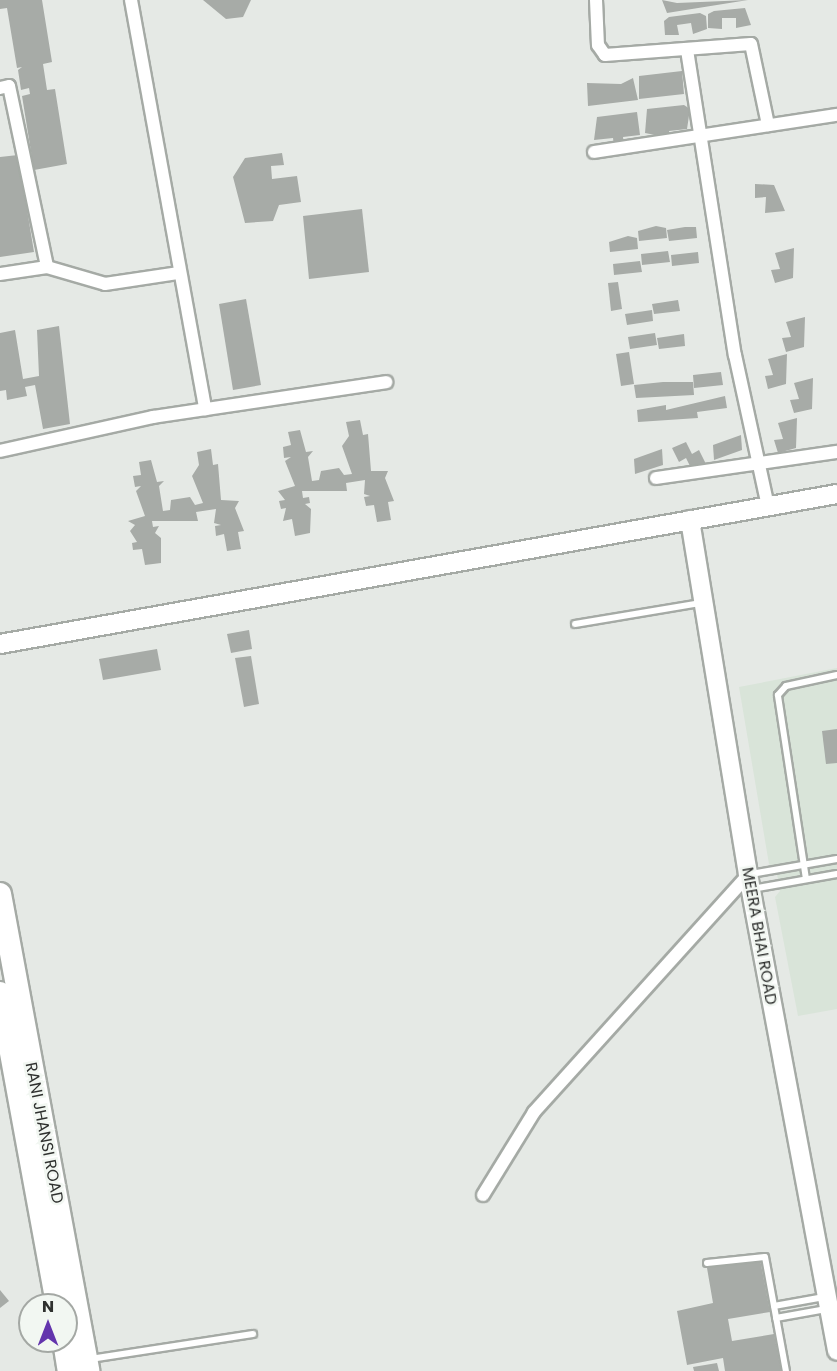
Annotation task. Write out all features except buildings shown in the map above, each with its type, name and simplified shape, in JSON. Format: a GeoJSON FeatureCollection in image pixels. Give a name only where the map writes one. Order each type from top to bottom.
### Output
{"type":"FeatureCollection","features":[{"type":"Feature","properties":{"kind":"highway","name":"RANI JHANSI ROAD"},"geometry":{"type":"LineString","coordinates":[[0,894],[81,1367]]}},
{"type":"Feature","properties":{"kind":"highway","name":"RANI JHANSI ROAD"},"geometry":{"type":"LineString","coordinates":[[0,993],[5,1050],[55,1293]]}},
{"type":"Feature","properties":{"kind":"highway"},"geometry":{"type":"LineString","coordinates":[[72,1353],[81,1367]]}},
{"type":"Feature","properties":{"kind":"street"},"geometry":{"type":"LineString","coordinates":[[131,0],[205,409]]}},
{"type":"Feature","properties":{"kind":"street"},"geometry":{"type":"LineString","coordinates":[[596,0],[598,45],[604,55],[751,44],[768,125]]}},
{"type":"Feature","properties":{"kind":"street"},"geometry":{"type":"LineString","coordinates":[[687,50],[757,465],[768,506]]}},
{"type":"Feature","properties":{"kind":"street"},"geometry":{"type":"LineString","coordinates":[[0,88],[9,86],[47,267]]}},
{"type":"Feature","properties":{"kind":"street"},"geometry":{"type":"LineString","coordinates":[[594,152],[837,115]]}},
{"type":"Feature","properties":{"kind":"street"},"geometry":{"type":"LineString","coordinates":[[0,274],[47,267],[105,284],[179,273]]}},
{"type":"Feature","properties":{"kind":"street"},"geometry":{"type":"LineString","coordinates":[[0,451],[205,409],[386,382]]}},
{"type":"Feature","properties":{"kind":"street"},"geometry":{"type":"LineString","coordinates":[[656,478],[837,452]]}},
{"type":"Feature","properties":{"kind":"street"},"geometry":{"type":"LineString","coordinates":[[0,644],[837,494]]}},
{"type":"Feature","properties":{"kind":"street","name":"MEERA BHAI ROAD"},"geometry":{"type":"LineString","coordinates":[[690,520],[749,882],[837,1351]]}},
{"type":"Feature","properties":{"kind":"street"},"geometry":{"type":"LineString","coordinates":[[483,1195],[534,1112],[749,882]]}},
{"type":"Feature","properties":{"kind":"lane"},"geometry":{"type":"LineString","coordinates":[[575,624],[703,603]]}},
{"type":"Feature","properties":{"kind":"lane"},"geometry":{"type":"LineString","coordinates":[[806,879],[778,695],[786,686],[837,675]]}},
{"type":"Feature","properties":{"kind":"lane"},"geometry":{"type":"LineString","coordinates":[[749,882],[804,865],[837,859]]}},
{"type":"Feature","properties":{"kind":"lane"},"geometry":{"type":"LineString","coordinates":[[749,882],[806,879],[837,874]]}},
{"type":"Feature","properties":{"kind":"lane"},"geometry":{"type":"LineString","coordinates":[[707,1263],[765,1257],[786,1371]]}},
{"type":"Feature","properties":{"kind":"lane"},"geometry":{"type":"LineString","coordinates":[[774,1306],[828,1303]]}},
{"type":"Feature","properties":{"kind":"lane"},"geometry":{"type":"LineString","coordinates":[[776,1318],[828,1303]]}},
{"type":"Feature","properties":{"kind":"lane"},"geometry":{"type":"LineString","coordinates":[[81,1367],[253,1334]]}},
{"type":"Feature","properties":{"kind":"shaded area"},"geometry":{"type":"Polygon","coordinates":[[[837,668],[837,1009],[798,1016],[775,897],[780,891],[776,868],[769,864],[739,687],[837,668]]]}}]}
